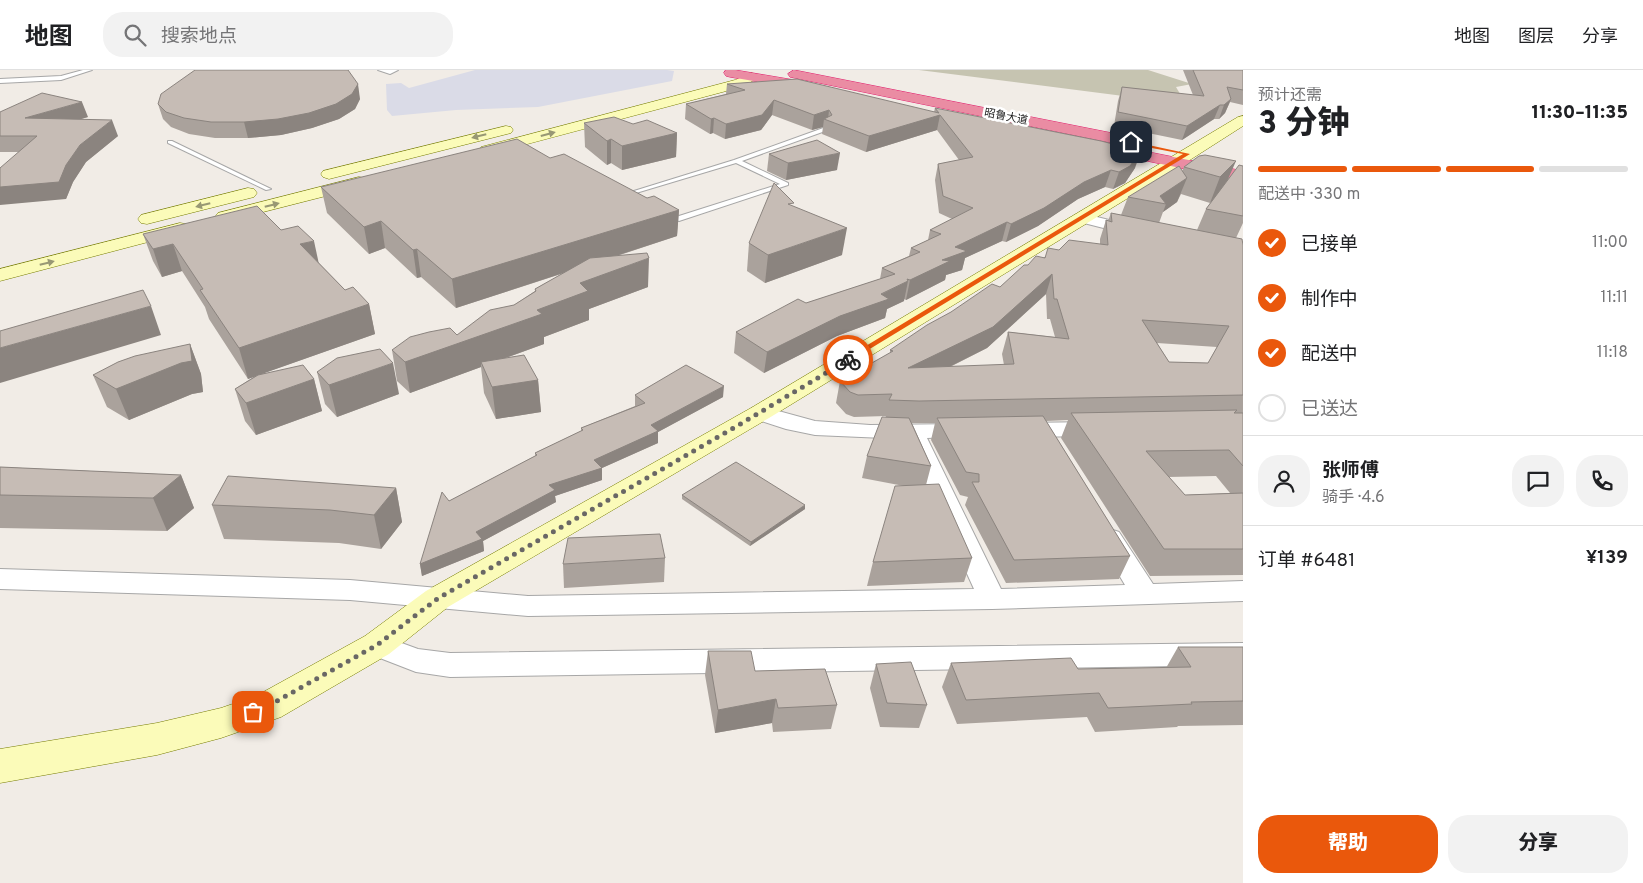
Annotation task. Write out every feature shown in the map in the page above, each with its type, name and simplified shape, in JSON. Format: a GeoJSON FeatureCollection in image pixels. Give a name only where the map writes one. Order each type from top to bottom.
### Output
{"type":"FeatureCollection","features":[{"type":"Feature","properties":{"kind":"highway","name":"昭鲁大道"},"geometry":{"type":"LineString","coordinates":[[768,70],[1182,158],[1243,176]]}},
{"type":"Feature","properties":{"kind":"highway","name":"昭鲁大道"},"geometry":{"type":"LineString","coordinates":[[732,71],[756,73],[1182,158],[1243,166]]}},
{"type":"Feature","properties":{"kind":"main road"},"geometry":{"type":"LineString","coordinates":[[714,70],[732,71]]}},
{"type":"Feature","properties":{"kind":"main road"},"geometry":{"type":"LineString","coordinates":[[316,177],[732,71]]}},
{"type":"Feature","properties":{"kind":"main road"},"geometry":{"type":"LineString","coordinates":[[211,220],[513,146],[740,83],[756,73]]}},
{"type":"Feature","properties":{"kind":"main road"},"geometry":{"type":"LineString","coordinates":[[0,766],[157,739],[221,723],[268,706],[377,645],[437,599],[760,413],[1243,120]]}},
{"type":"Feature","properties":{"kind":"main road"},"geometry":{"type":"LineString","coordinates":[[134,222],[287,184]]}},
{"type":"Feature","properties":{"kind":"main road"},"geometry":{"type":"LineString","coordinates":[[0,275],[192,225]]}},
{"type":"Feature","properties":{"kind":"street"},"geometry":{"type":"LineString","coordinates":[[1081,218],[1150,234]]}},
{"type":"Feature","properties":{"kind":"street"},"geometry":{"type":"LineString","coordinates":[[760,413],[790,423],[814,428],[914,432],[1113,429]]}},
{"type":"Feature","properties":{"kind":"street"},"geometry":{"type":"LineString","coordinates":[[1043,430],[1058,454]]}},
{"type":"Feature","properties":{"kind":"street"},"geometry":{"type":"LineString","coordinates":[[914,432],[992,599]]}},
{"type":"Feature","properties":{"kind":"street"},"geometry":{"type":"LineString","coordinates":[[1099,520],[1145,594]]}},
{"type":"Feature","properties":{"kind":"street"},"geometry":{"type":"LineString","coordinates":[[0,579],[350,590],[528,606],[992,599],[1243,591]]}},
{"type":"Feature","properties":{"kind":"street"},"geometry":{"type":"LineString","coordinates":[[377,645],[416,660],[450,666],[1243,654]]}},
{"type":"Feature","properties":{"kind":"lane"},"geometry":{"type":"LineString","coordinates":[[0,81],[61,78],[89,70]]}},
{"type":"Feature","properties":{"kind":"lane"},"geometry":{"type":"LineString","coordinates":[[381,70],[390,72],[395,70]]}},
{"type":"Feature","properties":{"kind":"lane"},"geometry":{"type":"LineString","coordinates":[[624,195],[736,161],[826,129]]}},
{"type":"Feature","properties":{"kind":"lane"},"geometry":{"type":"LineString","coordinates":[[170,142],[268,189]]}},
{"type":"Feature","properties":{"kind":"lane"},"geometry":{"type":"LineString","coordinates":[[661,211],[679,219],[786,184],[736,161]]}},
{"type":"Feature","properties":{"kind":"lane"},"geometry":{"type":"LineString","coordinates":[[616,191],[634,199]]}},
{"type":"Feature","properties":{"kind":"shaded area"},"geometry":{"type":"Polygon","coordinates":[[[475,70],[674,71],[672,81],[538,107],[456,110],[392,116],[387,110],[386,84],[401,83],[409,88],[475,70]]]}},
{"type":"Feature","properties":{"kind":"shaded area"},"geometry":{"type":"Polygon","coordinates":[[[919,70],[1148,70],[1192,84],[1176,87],[1186,104],[919,70]]]}},
{"type":"Feature","properties":{"kind":"building"},"geometry":{"type":"Polygon","coordinates":[[[195,70],[348,70],[358,84],[352,94],[336,104],[309,113],[278,119],[211,122],[184,118],[166,112],[158,104],[161,94],[195,70]]]}},
{"type":"Feature","properties":{"kind":"building"},"geometry":{"type":"Polygon","coordinates":[[[1193,70],[1243,70],[1243,90],[1227,87],[1231,99],[1187,126],[1118,112],[1122,87],[1204,96],[1193,70]]]}},
{"type":"Feature","properties":{"kind":"building"},"geometry":{"type":"Polygon","coordinates":[[[797,79],[939,113],[935,108],[1101,141],[1141,151],[1130,166],[1119,172],[1111,170],[1084,182],[1044,208],[1011,224],[1007,222],[955,247],[967,251],[942,260],[950,261],[910,280],[907,279],[908,281],[881,294],[889,299],[840,316],[767,352],[736,332],[798,299],[806,303],[895,274],[882,268],[920,252],[911,248],[941,234],[930,230],[973,208],[943,196],[938,164],[973,157],[940,115],[869,136],[824,119],[832,115],[829,110],[814,115],[774,100],[762,115],[726,124],[714,118],[711,119],[686,104],[745,90],[727,84],[797,79]]]}},
{"type":"Feature","properties":{"kind":"building"},"geometry":{"type":"Polygon","coordinates":[[[42,93],[82,102],[25,118],[112,120],[80,145],[66,165],[59,182],[0,187],[0,168],[37,136],[0,136],[0,112],[42,93]]]}},
{"type":"Feature","properties":{"kind":"building"},"geometry":{"type":"Polygon","coordinates":[[[614,117],[633,124],[647,120],[677,133],[622,146],[611,139],[607,141],[584,123],[614,117]]]}},
{"type":"Feature","properties":{"kind":"building"},"geometry":{"type":"Polygon","coordinates":[[[517,139],[550,158],[564,154],[647,198],[654,196],[679,210],[452,279],[417,249],[413,250],[381,221],[364,227],[321,187],[517,139]]]}},
{"type":"Feature","properties":{"kind":"building"},"geometry":{"type":"Polygon","coordinates":[[[817,140],[840,153],[788,163],[769,154],[817,140]]]}},
{"type":"Feature","properties":{"kind":"building"},"geometry":{"type":"Polygon","coordinates":[[[1205,155],[1236,161],[1220,177],[1184,167],[1199,156],[1205,155]]]}},
{"type":"Feature","properties":{"kind":"building"},"geometry":{"type":"Polygon","coordinates":[[[1239,165],[1243,166],[1243,216],[1206,209],[1239,165]]]}},
{"type":"Feature","properties":{"kind":"building"},"geometry":{"type":"Polygon","coordinates":[[[1179,166],[1187,178],[1160,196],[1166,204],[1128,197],[1179,166]]]}},
{"type":"Feature","properties":{"kind":"building"},"geometry":{"type":"Polygon","coordinates":[[[774,183],[794,203],[788,204],[847,228],[768,255],[749,243],[774,183]]]}},
{"type":"Feature","properties":{"kind":"building"},"geometry":{"type":"Polygon","coordinates":[[[257,206],[281,230],[298,226],[314,241],[300,244],[345,290],[353,287],[369,304],[239,348],[200,290],[203,289],[173,244],[153,249],[143,234],[257,206]]]}},
{"type":"Feature","properties":{"kind":"building"},"geometry":{"type":"Polygon","coordinates":[[[1111,213],[1242,239],[1243,395],[889,400],[892,394],[858,395],[850,392],[840,381],[893,351],[890,350],[992,284],[1000,287],[1024,265],[1028,265],[1036,256],[1045,258],[1048,248],[1059,250],[1069,240],[1108,245],[1106,220],[1112,222],[1111,213]],[[1052,274],[993,327],[908,368],[1014,364],[1008,332],[1069,339],[1057,299],[1054,299],[1052,274]],[[1142,320],[1169,362],[1208,363],[1229,326],[1142,320]]]}},
{"type":"Feature","properties":{"kind":"building"},"geometry":{"type":"Polygon","coordinates":[[[647,253],[649,258],[580,283],[588,291],[537,310],[542,314],[405,362],[392,350],[410,337],[429,332],[450,328],[457,335],[490,310],[514,305],[536,291],[535,289],[590,258],[647,253]]]}},
{"type":"Feature","properties":{"kind":"building"},"geometry":{"type":"Polygon","coordinates":[[[143,290],[151,306],[0,348],[0,331],[143,290]]]}},
{"type":"Feature","properties":{"kind":"building"},"geometry":{"type":"Polygon","coordinates":[[[190,344],[192,361],[181,363],[116,389],[93,375],[118,362],[135,356],[190,344]]]}},
{"type":"Feature","properties":{"kind":"building"},"geometry":{"type":"Polygon","coordinates":[[[380,349],[393,363],[329,385],[317,372],[337,358],[380,349]]]}},
{"type":"Feature","properties":{"kind":"building"},"geometry":{"type":"Polygon","coordinates":[[[524,355],[538,380],[492,387],[481,362],[524,355]]]}},
{"type":"Feature","properties":{"kind":"building"},"geometry":{"type":"Polygon","coordinates":[[[303,365],[314,379],[246,403],[235,389],[258,375],[303,365]]]}},
{"type":"Feature","properties":{"kind":"building"},"geometry":{"type":"Polygon","coordinates":[[[686,365],[724,386],[651,425],[658,431],[594,460],[602,468],[549,485],[555,490],[476,532],[482,539],[420,564],[442,492],[449,501],[537,455],[535,453],[583,430],[581,428],[645,403],[635,395],[686,365]]]}},
{"type":"Feature","properties":{"kind":"building"},"geometry":{"type":"Polygon","coordinates":[[[1237,410],[1234,413],[1243,413],[1243,466],[1229,450],[1146,451],[1185,495],[1243,493],[1243,549],[1164,549],[1071,413],[1237,410]]]}},
{"type":"Feature","properties":{"kind":"building"},"geometry":{"type":"Polygon","coordinates":[[[1043,416],[1130,556],[1014,560],[972,482],[979,482],[979,474],[966,472],[937,418],[1043,416]]]}},
{"type":"Feature","properties":{"kind":"building"},"geometry":{"type":"Polygon","coordinates":[[[882,417],[909,418],[931,466],[867,456],[882,417]]]}},
{"type":"Feature","properties":{"kind":"building"},"geometry":{"type":"Polygon","coordinates":[[[736,462],[805,505],[751,542],[682,495],[736,462]]]}},
{"type":"Feature","properties":{"kind":"building"},"geometry":{"type":"Polygon","coordinates":[[[0,467],[181,475],[153,498],[0,495],[0,467]]]}},
{"type":"Feature","properties":{"kind":"building"},"geometry":{"type":"Polygon","coordinates":[[[228,476],[396,488],[374,515],[330,510],[212,505],[228,476]]]}},
{"type":"Feature","properties":{"kind":"building"},"geometry":{"type":"Polygon","coordinates":[[[939,484],[972,558],[873,562],[895,486],[939,484]]]}},
{"type":"Feature","properties":{"kind":"building"},"geometry":{"type":"Polygon","coordinates":[[[660,534],[665,558],[563,564],[568,538],[660,534]]]}},
{"type":"Feature","properties":{"kind":"building"},"geometry":{"type":"Polygon","coordinates":[[[1178,647],[1243,647],[1243,701],[1191,702],[1192,704],[1108,708],[1099,693],[966,700],[951,663],[1071,658],[1078,669],[1191,667],[1178,647]]]}},
{"type":"Feature","properties":{"kind":"building"},"geometry":{"type":"Polygon","coordinates":[[[708,651],[751,651],[755,671],[825,669],[837,705],[778,708],[776,699],[718,710],[708,651]]]}},
{"type":"Feature","properties":{"kind":"building"},"geometry":{"type":"Polygon","coordinates":[[[911,662],[927,705],[887,703],[876,664],[911,662]]]}},
{"type":"Feature","properties":{"kind":"way so far"},"geometry":{"type":"LineString","coordinates":[[253,712],[268,706],[377,645],[437,599],[848,360]]}},
{"type":"Feature","properties":{"kind":"route"},"geometry":{"type":"LineString","coordinates":[[848,360],[1188,154],[1131,142]]}}]}
